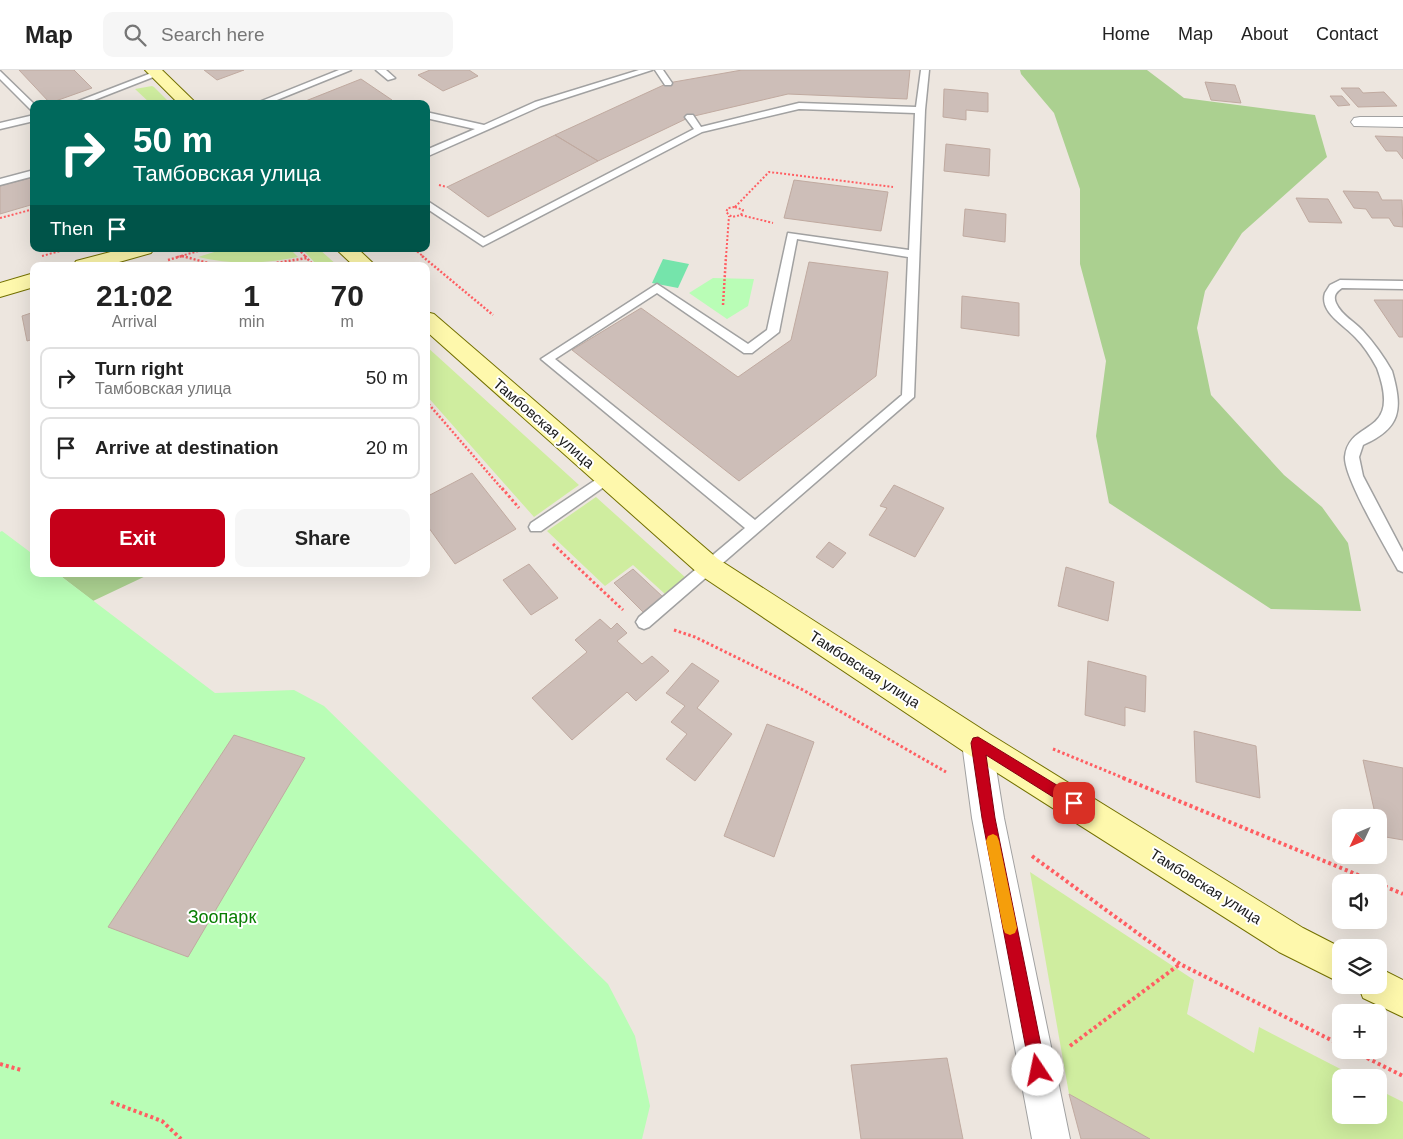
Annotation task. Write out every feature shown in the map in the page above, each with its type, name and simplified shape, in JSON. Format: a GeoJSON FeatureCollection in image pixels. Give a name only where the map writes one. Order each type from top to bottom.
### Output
{"type":"FeatureCollection","features":[{"type":"Feature","properties":{"kind":"main road"},"geometry":{"type":"LineString","coordinates":[[155,72],[185,100]]}},
{"type":"Feature","properties":{"kind":"main road"},"geometry":{"type":"LineString","coordinates":[[97,262],[133,252]]}},
{"type":"Feature","properties":{"kind":"main road"},"geometry":{"type":"LineString","coordinates":[[350,252],[361,262]]}},
{"type":"Feature","properties":{"kind":"main road"},"geometry":{"type":"LineString","coordinates":[[0,290],[30,281]]}},
{"type":"Feature","properties":{"kind":"main road","name":"Тамбовская улица"},"geometry":{"type":"LineString","coordinates":[[430,323],[709,567],[978,743],[1291,940],[1332,961]]}},
{"type":"Feature","properties":{"kind":"main road"},"geometry":{"type":"LineString","coordinates":[[1387,991],[1403,999]]}},
{"type":"Feature","properties":{"kind":"street"},"geometry":{"type":"LineString","coordinates":[[1360,122],[1403,122]]}},
{"type":"Feature","properties":{"kind":"street"},"geometry":{"type":"LineString","coordinates":[[978,743],[988,818],[1051,1139]]}},
{"type":"Feature","properties":{"kind":"lane"},"geometry":{"type":"LineString","coordinates":[[268,100],[347,70]]}},
{"type":"Feature","properties":{"kind":"lane"},"geometry":{"type":"LineString","coordinates":[[380,70],[391,78]]}},
{"type":"Feature","properties":{"kind":"lane"},"geometry":{"type":"LineString","coordinates":[[430,152],[538,104],[648,70]]}},
{"type":"Feature","properties":{"kind":"lane"},"geometry":{"type":"LineString","coordinates":[[659,70],[668,83]]}},
{"type":"Feature","properties":{"kind":"lane"},"geometry":{"type":"LineString","coordinates":[[644,622],[908,397],[920,110],[925,70]]}},
{"type":"Feature","properties":{"kind":"lane"},"geometry":{"type":"LineString","coordinates":[[84,100],[155,72]]}},
{"type":"Feature","properties":{"kind":"lane"},"geometry":{"type":"LineString","coordinates":[[0,74],[30,106]]}},
{"type":"Feature","properties":{"kind":"lane"},"geometry":{"type":"LineString","coordinates":[[430,206],[483,243],[699,130],[799,106],[920,110]]}},
{"type":"Feature","properties":{"kind":"lane"},"geometry":{"type":"LineString","coordinates":[[430,116],[485,128]]}},
{"type":"Feature","properties":{"kind":"lane"},"geometry":{"type":"LineString","coordinates":[[690,117],[699,130]]}},
{"type":"Feature","properties":{"kind":"lane"},"geometry":{"type":"LineString","coordinates":[[0,126],[30,119]]}},
{"type":"Feature","properties":{"kind":"lane"},"geometry":{"type":"LineString","coordinates":[[0,182],[30,174]]}},
{"type":"Feature","properties":{"kind":"lane"},"geometry":{"type":"LineString","coordinates":[[755,528],[547,359],[657,288],[748,350],[773,332],[792,236],[914,254]]}},
{"type":"Feature","properties":{"kind":"lane"},"geometry":{"type":"LineString","coordinates":[[1403,285],[1340,284],[1331,289],[1328,296],[1331,306],[1362,337],[1379,360],[1392,385],[1398,406],[1391,422],[1376,434],[1358,442],[1352,457],[1356,476],[1403,566]]}},
{"type":"Feature","properties":{"kind":"lane"},"geometry":{"type":"LineString","coordinates":[[536,527],[606,478]]}},
{"type":"Feature","properties":{"kind":"path"},"geometry":{"type":"LineString","coordinates":[[722,331],[729,216],[727,210],[734,206],[769,172],[896,187]]}},
{"type":"Feature","properties":{"kind":"path"},"geometry":{"type":"LineString","coordinates":[[729,216],[743,214],[742,210],[734,206]]}},
{"type":"Feature","properties":{"kind":"path"},"geometry":{"type":"LineString","coordinates":[[0,218],[30,210]]}},
{"type":"Feature","properties":{"kind":"path"},"geometry":{"type":"LineString","coordinates":[[162,261],[195,252]]}},
{"type":"Feature","properties":{"kind":"path"},"geometry":{"type":"LineString","coordinates":[[301,252],[310,262]]}},
{"type":"Feature","properties":{"kind":"path"},"geometry":{"type":"LineString","coordinates":[[418,252],[430,262]]}},
{"type":"Feature","properties":{"kind":"path"},"geometry":{"type":"LineString","coordinates":[[181,256],[204,262]]}},
{"type":"Feature","properties":{"kind":"path"},"geometry":{"type":"LineString","coordinates":[[282,262],[307,258]]}},
{"type":"Feature","properties":{"kind":"path"},"geometry":{"type":"LineString","coordinates":[[430,262],[493,315]]}},
{"type":"Feature","properties":{"kind":"path"},"geometry":{"type":"LineString","coordinates":[[1046,746],[1356,874]]}},
{"type":"Feature","properties":{"kind":"path"},"geometry":{"type":"LineString","coordinates":[[1029,854],[1180,964],[1332,1040]]}},
{"type":"Feature","properties":{"kind":"path"},"geometry":{"type":"LineString","coordinates":[[1387,887],[1403,894]]}},
{"type":"Feature","properties":{"kind":"path"},"geometry":{"type":"LineString","coordinates":[[1038,1070],[1180,964]]}},
{"type":"Feature","properties":{"kind":"path"},"geometry":{"type":"LineString","coordinates":[[1369,1059],[1403,1076]]}},
{"type":"Feature","properties":{"kind":"path"},"geometry":{"type":"LineString","coordinates":[[0,1064],[21,1070]]}},
{"type":"Feature","properties":{"kind":"path"},"geometry":{"type":"LineString","coordinates":[[111,1102],[162,1121],[181,1139]]}},
{"type":"Feature","properties":{"kind":"green space"},"geometry":{"type":"Polygon","coordinates":[[[1020,70],[1147,70],[1184,98],[1315,115],[1327,157],[1242,233],[1205,291],[1197,328],[1211,395],[1284,475],[1322,507],[1348,543],[1361,611],[1271,609],[1109,503],[1096,436],[1106,361],[1080,264],[1080,189],[1054,113],[1021,74],[1020,70]]]}},
{"type":"Feature","properties":{"kind":"green space"},"geometry":{"type":"Polygon","coordinates":[[[152,86],[167,100],[147,100],[135,89],[152,86]]]}},
{"type":"Feature","properties":{"kind":"green space"},"geometry":{"type":"Polygon","coordinates":[[[214,252],[293,252],[298,257],[260,262],[236,262],[198,257],[214,252]]]}},
{"type":"Feature","properties":{"kind":"green space"},"geometry":{"type":"Polygon","coordinates":[[[305,252],[322,252],[334,262],[314,262],[305,252]]]}},
{"type":"Feature","properties":{"kind":"green space"},"geometry":{"type":"Polygon","coordinates":[[[663,259],[689,264],[678,288],[652,283],[663,259]]]}},
{"type":"Feature","properties":{"kind":"green space"},"geometry":{"type":"Polygon","coordinates":[[[713,278],[754,279],[748,306],[727,319],[689,293],[713,278]]]}},
{"type":"Feature","properties":{"kind":"green space"},"geometry":{"type":"Polygon","coordinates":[[[430,350],[579,485],[534,517],[430,400],[430,350]]]}},
{"type":"Feature","properties":{"kind":"green space"},"geometry":{"type":"Polygon","coordinates":[[[596,497],[686,578],[665,594],[633,565],[605,586],[547,531],[596,497]]]}},
{"type":"Feature","properties":{"kind":"green space","name":"Зоопарк"},"geometry":{"type":"Polygon","coordinates":[[[2,531],[30,552],[30,577],[62,577],[215,693],[294,690],[324,706],[608,984],[635,1036],[650,1106],[642,1139],[0,1139],[0,532],[2,531]]]}},
{"type":"Feature","properties":{"kind":"green space"},"geometry":{"type":"Polygon","coordinates":[[[62,577],[144,577],[93,601],[62,577]]]}},
{"type":"Feature","properties":{"kind":"green space"},"geometry":{"type":"Polygon","coordinates":[[[1030,872],[1194,980],[1187,1014],[1254,1053],[1259,1027],[1340,1069],[1332,1069],[1332,1124],[1387,1124],[1387,1094],[1403,1102],[1403,1139],[1150,1139],[1069,1094],[1030,872]]]}},
{"type":"Feature","properties":{"kind":"building"},"geometry":{"type":"Polygon","coordinates":[[[19,70],[74,70],[92,88],[58,100],[47,100],[19,70]]]}},
{"type":"Feature","properties":{"kind":"building"},"geometry":{"type":"Polygon","coordinates":[[[204,70],[244,70],[217,80],[204,70]]]}},
{"type":"Feature","properties":{"kind":"building"},"geometry":{"type":"Polygon","coordinates":[[[430,70],[469,70],[478,76],[443,91],[418,75],[430,70]]]}},
{"type":"Feature","properties":{"kind":"building"},"geometry":{"type":"Polygon","coordinates":[[[742,70],[910,70],[907,99],[788,94],[690,117],[598,161],[555,135],[668,83],[742,70]]]}},
{"type":"Feature","properties":{"kind":"building"},"geometry":{"type":"Polygon","coordinates":[[[361,79],[392,100],[308,100],[361,79]]]}},
{"type":"Feature","properties":{"kind":"building"},"geometry":{"type":"Polygon","coordinates":[[[1205,82],[1235,85],[1241,103],[1211,100],[1205,82]]]}},
{"type":"Feature","properties":{"kind":"building"},"geometry":{"type":"Polygon","coordinates":[[[1341,88],[1359,88],[1363,93],[1384,92],[1397,106],[1358,107],[1341,88]]]}},
{"type":"Feature","properties":{"kind":"building"},"geometry":{"type":"Polygon","coordinates":[[[944,89],[988,93],[988,112],[966,110],[966,120],[943,117],[944,89]]]}},
{"type":"Feature","properties":{"kind":"building"},"geometry":{"type":"Polygon","coordinates":[[[1330,96],[1342,96],[1350,105],[1338,106],[1330,96]]]}},
{"type":"Feature","properties":{"kind":"building"},"geometry":{"type":"Polygon","coordinates":[[[555,135],[598,161],[488,217],[447,187],[555,135]]]}},
{"type":"Feature","properties":{"kind":"building"},"geometry":{"type":"Polygon","coordinates":[[[1375,136],[1403,137],[1403,159],[1397,151],[1386,151],[1375,136]]]}},
{"type":"Feature","properties":{"kind":"building"},"geometry":{"type":"Polygon","coordinates":[[[946,144],[990,149],[989,176],[944,171],[946,144]]]}},
{"type":"Feature","properties":{"kind":"building"},"geometry":{"type":"Polygon","coordinates":[[[30,178],[30,205],[0,214],[0,186],[30,178]]]}},
{"type":"Feature","properties":{"kind":"building"},"geometry":{"type":"Polygon","coordinates":[[[794,180],[888,192],[881,231],[784,218],[794,180]]]}},
{"type":"Feature","properties":{"kind":"building"},"geometry":{"type":"Polygon","coordinates":[[[1343,191],[1378,192],[1382,200],[1402,200],[1403,227],[1394,226],[1389,218],[1372,218],[1366,209],[1354,208],[1343,191]]]}},
{"type":"Feature","properties":{"kind":"building"},"geometry":{"type":"Polygon","coordinates":[[[1296,198],[1328,199],[1342,223],[1309,222],[1296,198]]]}},
{"type":"Feature","properties":{"kind":"building"},"geometry":{"type":"Polygon","coordinates":[[[965,209],[1006,214],[1005,242],[963,236],[965,209]]]}},
{"type":"Feature","properties":{"kind":"building"},"geometry":{"type":"Polygon","coordinates":[[[809,262],[888,272],[876,376],[739,481],[572,350],[641,308],[738,377],[791,340],[809,262]]]}},
{"type":"Feature","properties":{"kind":"building"},"geometry":{"type":"Polygon","coordinates":[[[962,296],[1019,303],[1019,336],[961,328],[962,296]]]}},
{"type":"Feature","properties":{"kind":"building"},"geometry":{"type":"Polygon","coordinates":[[[1374,300],[1403,300],[1403,337],[1399,337],[1374,300]]]}},
{"type":"Feature","properties":{"kind":"building"},"geometry":{"type":"Polygon","coordinates":[[[30,313],[30,340],[27,341],[22,316],[30,313]]]}},
{"type":"Feature","properties":{"kind":"building"},"geometry":{"type":"Polygon","coordinates":[[[472,473],[516,529],[455,564],[430,530],[430,495],[472,473]]]}},
{"type":"Feature","properties":{"kind":"building"},"geometry":{"type":"Polygon","coordinates":[[[894,485],[944,508],[915,557],[869,535],[887,508],[880,506],[894,485]]]}},
{"type":"Feature","properties":{"kind":"building"},"geometry":{"type":"Polygon","coordinates":[[[829,542],[846,553],[833,568],[816,557],[829,542]]]}},
{"type":"Feature","properties":{"kind":"building"},"geometry":{"type":"Polygon","coordinates":[[[529,564],[558,598],[531,615],[503,580],[529,564]]]}},
{"type":"Feature","properties":{"kind":"building"},"geometry":{"type":"Polygon","coordinates":[[[1066,567],[1114,582],[1108,621],[1058,606],[1066,567]]]}},
{"type":"Feature","properties":{"kind":"building"},"geometry":{"type":"Polygon","coordinates":[[[633,569],[663,597],[643,612],[614,583],[633,569]]]}},
{"type":"Feature","properties":{"kind":"building"},"geometry":{"type":"Polygon","coordinates":[[[600,619],[611,629],[617,623],[627,633],[617,641],[642,664],[652,656],[669,671],[636,701],[627,692],[572,740],[532,698],[587,652],[575,640],[600,619]]]}},
{"type":"Feature","properties":{"kind":"building"},"geometry":{"type":"Polygon","coordinates":[[[1088,661],[1146,676],[1145,712],[1125,707],[1125,726],[1085,715],[1088,661]]]}},
{"type":"Feature","properties":{"kind":"building"},"geometry":{"type":"Polygon","coordinates":[[[692,663],[719,681],[697,708],[732,734],[695,781],[666,759],[687,734],[671,722],[685,706],[666,693],[692,663]]]}},
{"type":"Feature","properties":{"kind":"building"},"geometry":{"type":"Polygon","coordinates":[[[767,724],[814,742],[774,857],[724,836],[767,724]]]}},
{"type":"Feature","properties":{"kind":"building"},"geometry":{"type":"Polygon","coordinates":[[[1194,731],[1256,746],[1260,798],[1196,782],[1194,731]]]}},
{"type":"Feature","properties":{"kind":"building"},"geometry":{"type":"Polygon","coordinates":[[[234,735],[305,758],[188,957],[108,927],[234,735]]]}},
{"type":"Feature","properties":{"kind":"building"},"geometry":{"type":"Polygon","coordinates":[[[1363,760],[1403,768],[1403,840],[1388,837],[1388,809],[1374,809],[1363,760]]]}},
{"type":"Feature","properties":{"kind":"building"},"geometry":{"type":"Polygon","coordinates":[[[947,1058],[963,1139],[861,1139],[851,1065],[947,1058]]]}},
{"type":"Feature","properties":{"kind":"building"},"geometry":{"type":"Polygon","coordinates":[[[1069,1094],[1150,1139],[1081,1139],[1069,1094]]]}},
{"type":"Feature","properties":{"kind":"slow traffic"},"geometry":{"type":"LineString","coordinates":[[993,841],[1010,928]]}},
{"type":"Feature","properties":{"kind":"route"},"geometry":{"type":"LineString","coordinates":[[1038,1070],[988,818],[978,743],[1074,803]]}}]}
